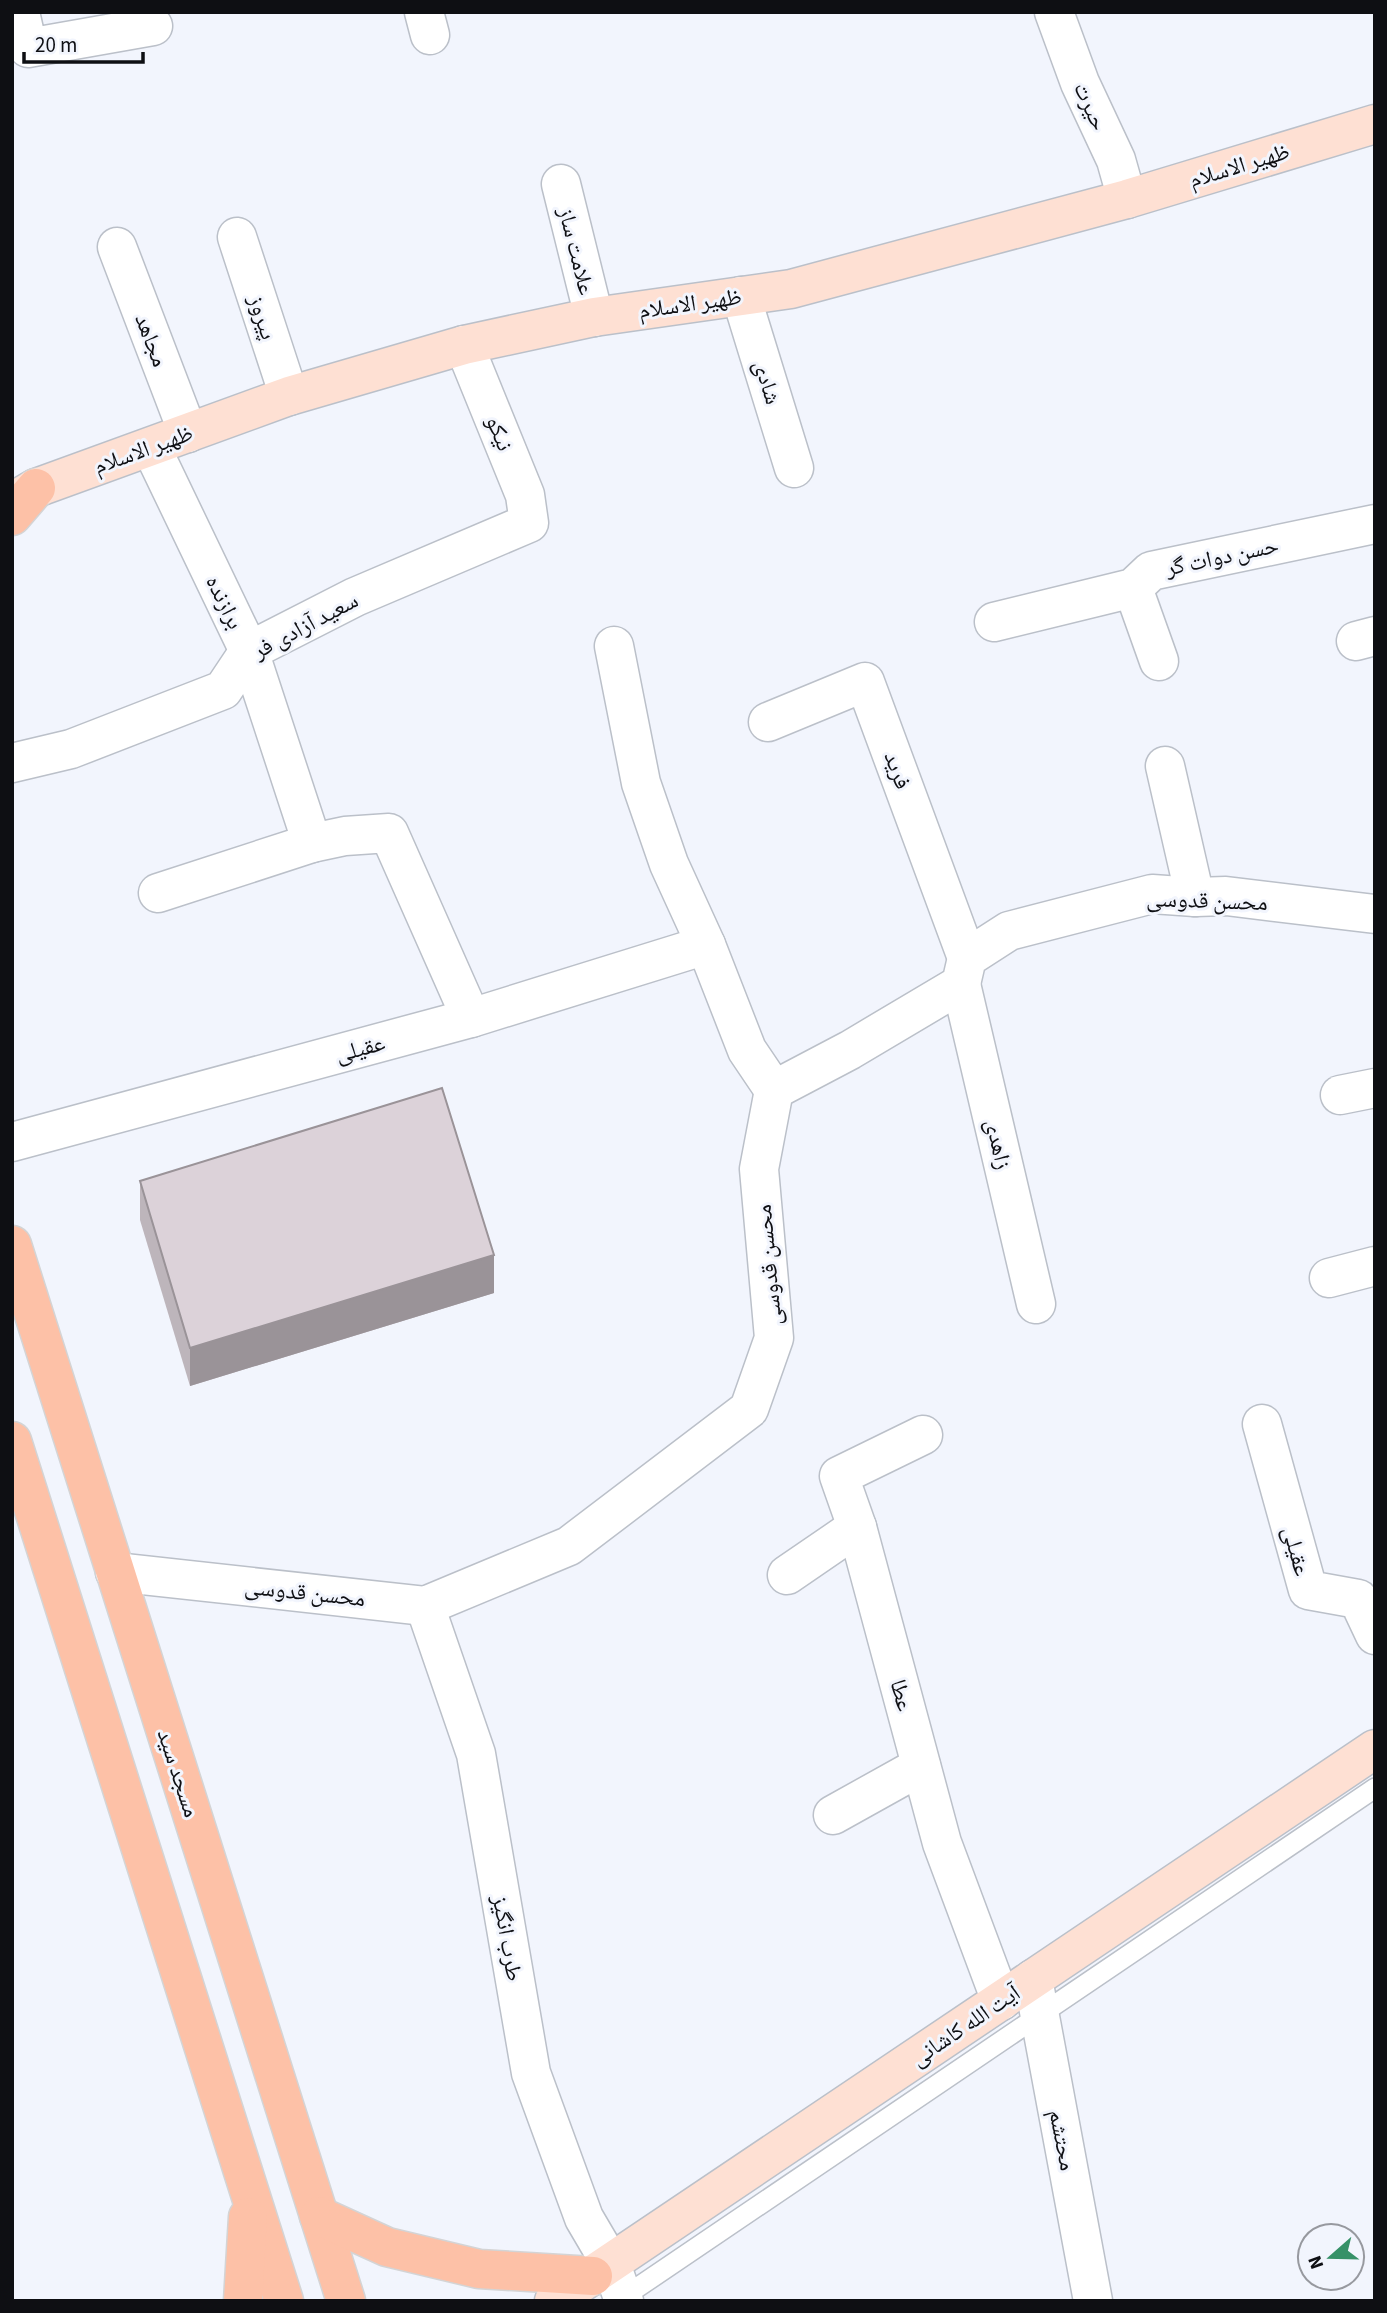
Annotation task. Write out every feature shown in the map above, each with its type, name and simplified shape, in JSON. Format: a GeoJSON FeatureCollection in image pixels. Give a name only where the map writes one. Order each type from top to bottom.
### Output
{"type":"FeatureCollection","features":[{"type":"Feature","properties":{"kind":"main road","name":"ظهیر الاسلام"},"geometry":{"type":"LineString","coordinates":[[18,499],[289,396],[464,345],[594,317],[791,289],[1127,199],[1375,124]]}},
{"type":"Feature","properties":{"kind":"main road","name":"مسجد سید"},"geometry":{"type":"LineString","coordinates":[[12,1245],[346,2301]]}},
{"type":"Feature","properties":{"kind":"main road"},"geometry":{"type":"LineString","coordinates":[[12,1441],[284,2301]]}},
{"type":"Feature","properties":{"kind":"main road","name":"آیت الله کاشانی"},"geometry":{"type":"LineString","coordinates":[[554,2301],[614,2288],[1001,2001],[1036,1997],[1375,1749]]}},
{"type":"Feature","properties":{"kind":"main road"},"geometry":{"type":"LineString","coordinates":[[243,2301],[249,2190]]}},
{"type":"Feature","properties":{"kind":"main road"},"geometry":{"type":"LineString","coordinates":[[319,2216],[387,2247],[478,2269],[614,2288]]}},
{"type":"Feature","properties":{"kind":"street"},"geometry":{"type":"LineString","coordinates":[[20,12],[28,48],[153,26]]}},
{"type":"Feature","properties":{"kind":"street","name":"حیرت"},"geometry":{"type":"LineString","coordinates":[[1064,14],[1080,83],[1116,160],[1127,199]]}},
{"type":"Feature","properties":{"kind":"street","name":"علامت ساز"},"geometry":{"type":"LineString","coordinates":[[561,184],[594,317]]}},
{"type":"Feature","properties":{"kind":"street","name":"پیروز"},"geometry":{"type":"LineString","coordinates":[[237,237],[289,396]]}},
{"type":"Feature","properties":{"kind":"street","name":"مجاهد"},"geometry":{"type":"LineString","coordinates":[[117,247],[188,433]]}},
{"type":"Feature","properties":{"kind":"street","name":"شادی"},"geometry":{"type":"LineString","coordinates":[[741,296],[794,468]]}},
{"type":"Feature","properties":{"kind":"street","name":"نیکو"},"geometry":{"type":"LineString","coordinates":[[464,345],[525,495],[529,523]]}},
{"type":"Feature","properties":{"kind":"street","name":"برازنده"},"geometry":{"type":"LineString","coordinates":[[151,447],[249,651],[312,843]]}},
{"type":"Feature","properties":{"kind":"street","name":"سعید آزادی فر"},"geometry":{"type":"LineString","coordinates":[[12,763],[71,749],[223,690],[249,651],[355,597],[529,523]]}},
{"type":"Feature","properties":{"kind":"street","name":"حسن دوات گر"},"geometry":{"type":"LineString","coordinates":[[994,622],[1133,588],[1151,571],[1375,524]]}},
{"type":"Feature","properties":{"kind":"street"},"geometry":{"type":"LineString","coordinates":[[1133,588],[1159,661]]}},
{"type":"Feature","properties":{"kind":"street"},"geometry":{"type":"LineString","coordinates":[[614,646],[641,783],[669,864],[706,945],[747,1050],[774,1090]]}},
{"type":"Feature","properties":{"kind":"street","name":"فرید"},"geometry":{"type":"LineString","coordinates":[[768,722],[865,682],[964,971]]}},
{"type":"Feature","properties":{"kind":"street"},"geometry":{"type":"LineString","coordinates":[[1164,766],[1195,897]]}},
{"type":"Feature","properties":{"kind":"street"},"geometry":{"type":"LineString","coordinates":[[158,893],[312,843],[345,836],[389,833],[471,1018]]}},
{"type":"Feature","properties":{"kind":"street","name":"محسن قدوسی"},"geometry":{"type":"LineString","coordinates":[[115,1572],[425,1605],[569,1546],[748,1409],[774,1338],[759,1169],[774,1090],[850,1050],[964,971],[1009,931],[1152,894],[1226,896],[1375,914]]}},
{"type":"Feature","properties":{"kind":"street","name":"عقیلی"},"geometry":{"type":"LineString","coordinates":[[12,1142],[471,1018],[706,945]]}},
{"type":"Feature","properties":{"kind":"street","name":"زاهدی"},"geometry":{"type":"LineString","coordinates":[[964,971],[1036,1304]]}},
{"type":"Feature","properties":{"kind":"street"},"geometry":{"type":"LineString","coordinates":[[1329,1278],[1375,1266]]}},
{"type":"Feature","properties":{"kind":"street","name":"عقیلی"},"geometry":{"type":"LineString","coordinates":[[1262,1424],[1308,1590],[1358,1599],[1375,1635]]}},
{"type":"Feature","properties":{"kind":"street","name":"عطا"},"geometry":{"type":"LineString","coordinates":[[923,1435],[839,1476],[857,1527],[942,1843],[1001,2001]]}},
{"type":"Feature","properties":{"kind":"street"},"geometry":{"type":"LineString","coordinates":[[787,1575],[857,1527]]}},
{"type":"Feature","properties":{"kind":"street","name":"طرب انگیز"},"geometry":{"type":"LineString","coordinates":[[425,1605],[476,1754],[531,2073],[584,2218],[614,2288]]}},
{"type":"Feature","properties":{"kind":"street"},"geometry":{"type":"LineString","coordinates":[[833,1815],[922,1766]]}},
{"type":"Feature","properties":{"kind":"street","name":"محتشم"},"geometry":{"type":"LineString","coordinates":[[1036,1997],[1093,2301]]}},
{"type":"Feature","properties":{"kind":"lane","name":"آیت الله کاشانی"},"geometry":{"type":"LineString","coordinates":[[614,2288],[1036,1997],[1375,1788]]}},
{"type":"Feature","properties":{"kind":"building"},"geometry":{"type":"Polygon","coordinates":[[[442,1088],[494,1255],[190,1348],[140,1181],[442,1088]]]}}]}
